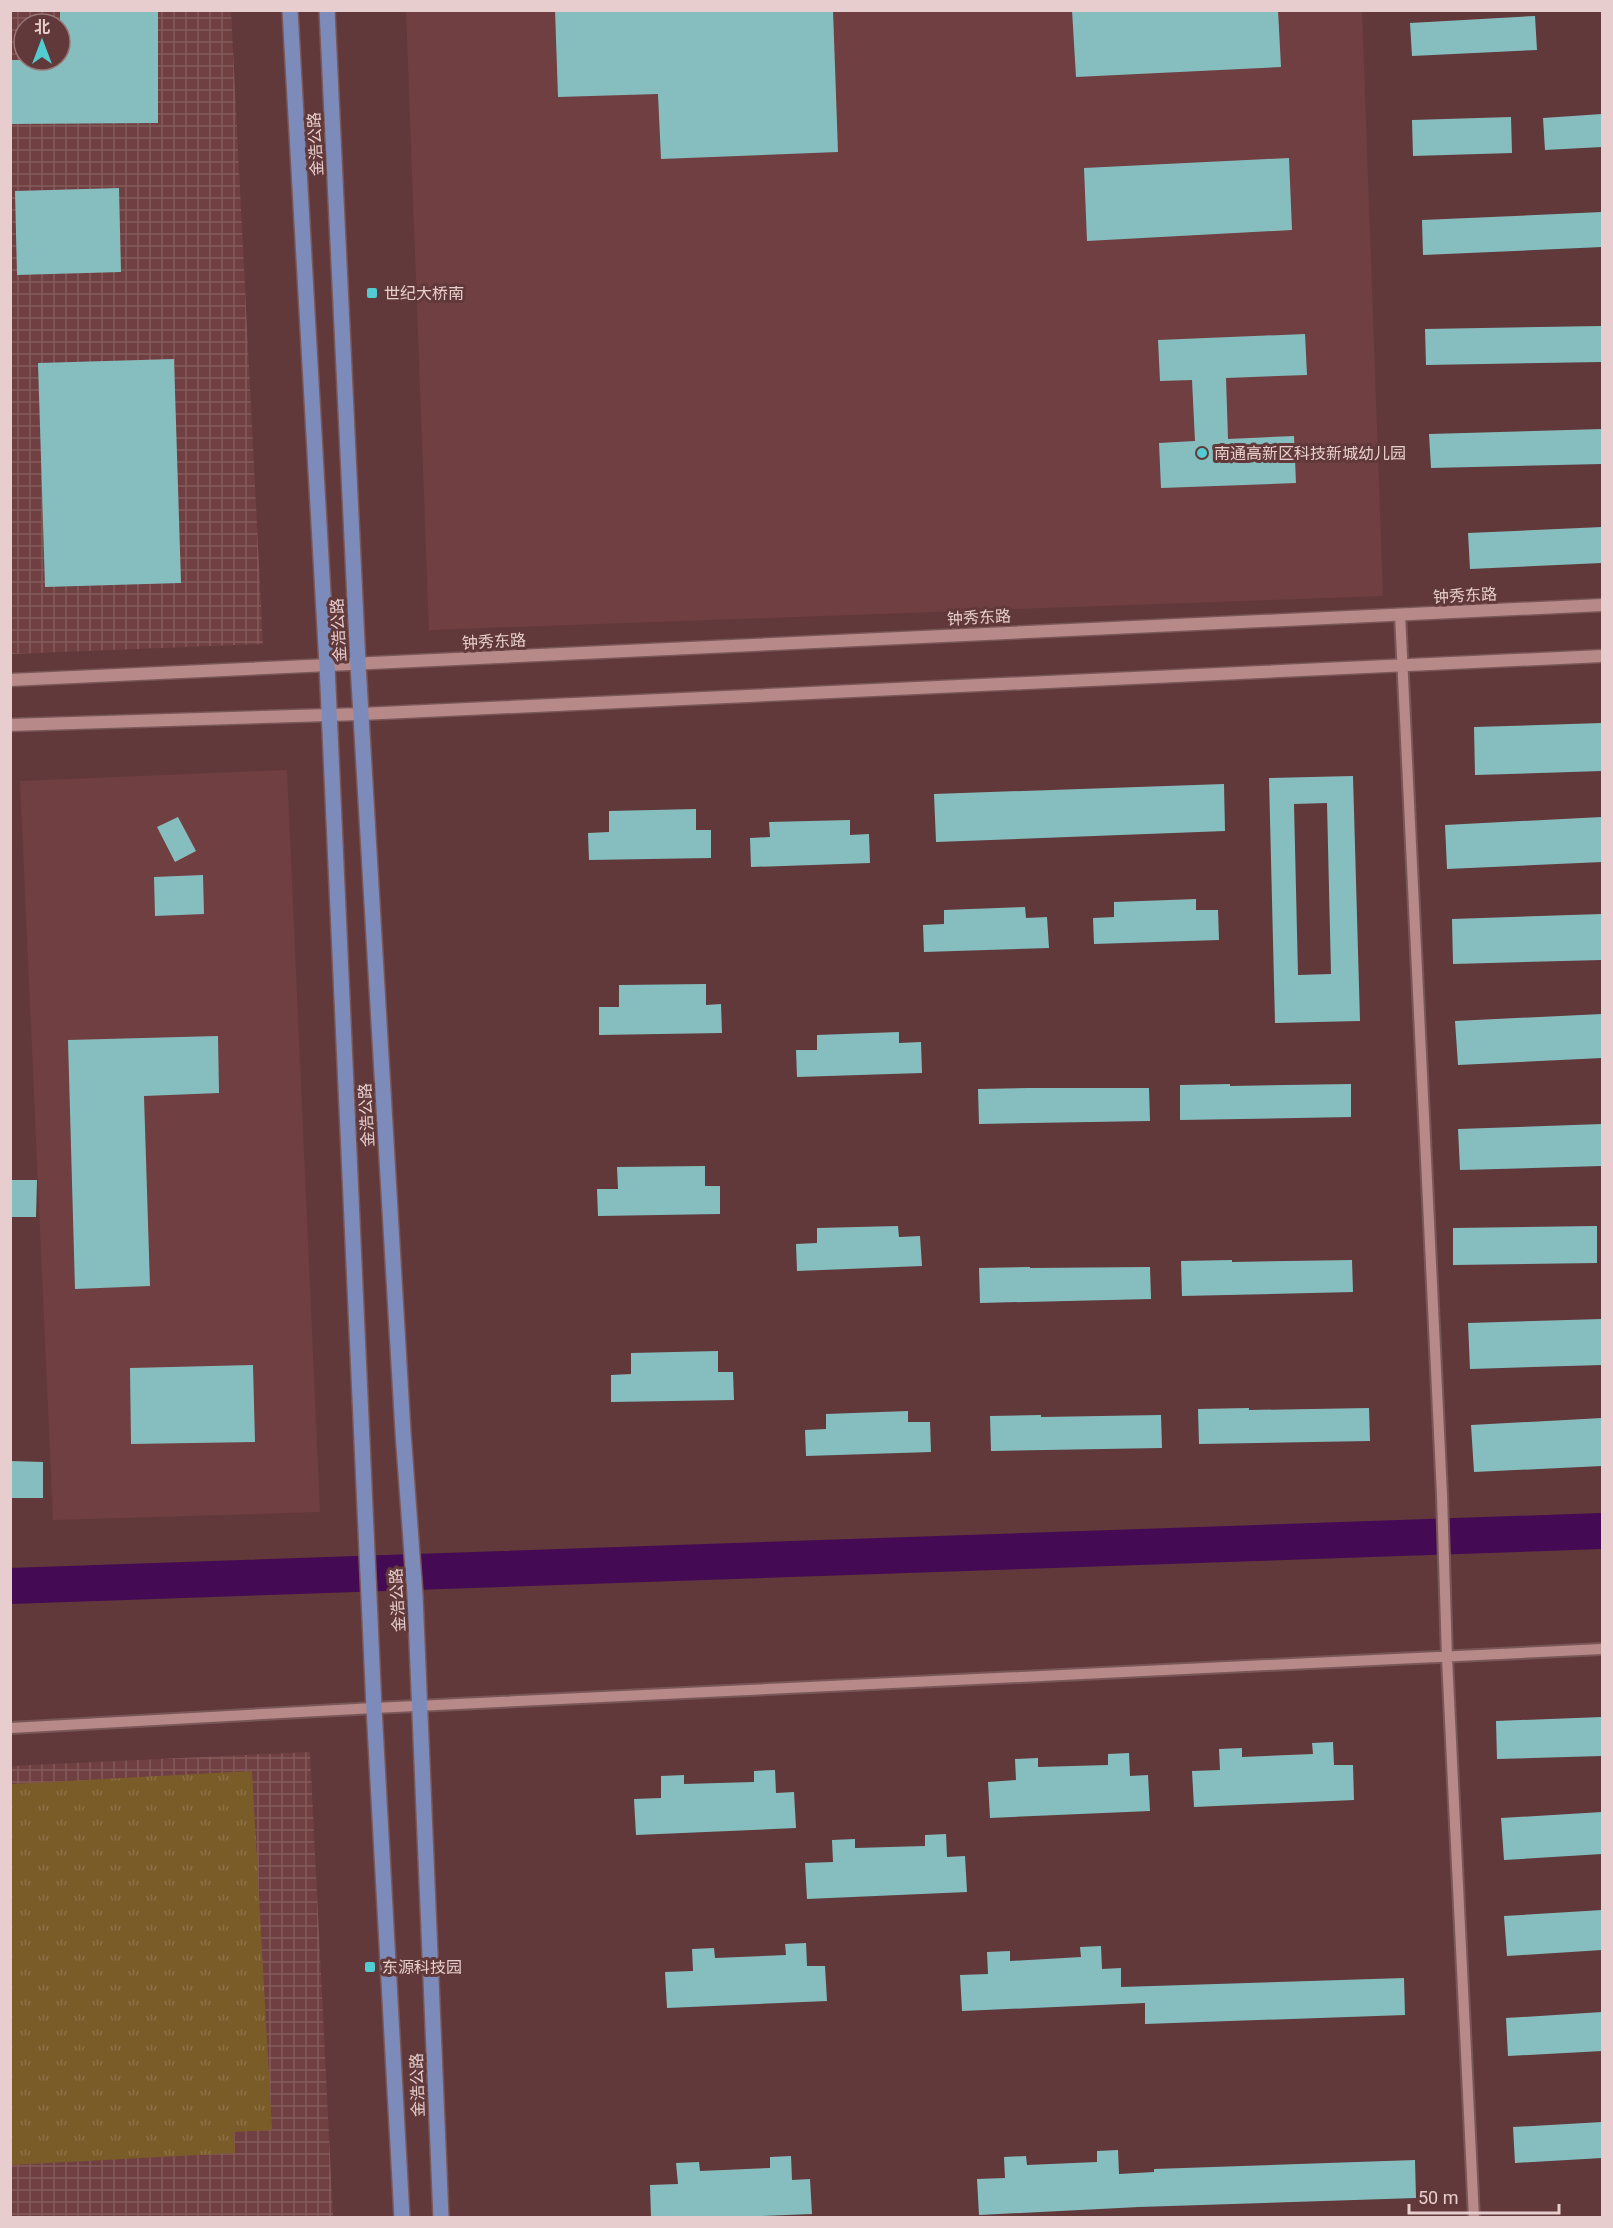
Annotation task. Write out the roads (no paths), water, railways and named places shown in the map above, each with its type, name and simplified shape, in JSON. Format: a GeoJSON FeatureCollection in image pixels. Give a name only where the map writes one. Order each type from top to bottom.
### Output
{"type":"FeatureCollection","features":[{"type":"Feature","properties":{"kind":"main road"},"geometry":{"type":"LineString","coordinates":[[290,10],[327,665],[374,1708],[402,2217]]}},
{"type":"Feature","properties":{"kind":"main road","name":"金浩公路"},"geometry":{"type":"LineString","coordinates":[[327,10],[358,664],[403,1432],[415,1595],[441,2217]]}},
{"type":"Feature","properties":{"kind":"main road","name":"钟秀东路"},"geometry":{"type":"LineString","coordinates":[[327,665],[1602,605]]}},
{"type":"Feature","properties":{"kind":"main road"},"geometry":{"type":"LineString","coordinates":[[10,725],[361,714],[1602,656]]}},
{"type":"Feature","properties":{"kind":"main road"},"geometry":{"type":"LineString","coordinates":[[10,680],[327,665]]}},
{"type":"Feature","properties":{"kind":"street"},"geometry":{"type":"LineString","coordinates":[[1400,614],[1443,1496],[1447,1658],[1474,2217]]}},
{"type":"Feature","properties":{"kind":"street"},"geometry":{"type":"LineString","coordinates":[[10,1728],[374,1708],[1602,1649]]}},
{"type":"Feature","properties":{"kind":"waterway"},"geometry":{"type":"LineString","coordinates":[[10,1586],[1602,1531]]}},
{"type":"Feature","properties":{"kind":"place","name":"世纪大桥南"},"geometry":{"type":"Point","coordinates":[372,293]}},
{"type":"Feature","properties":{"kind":"place","name":"南通高新区科技新城幼儿园"},"geometry":{"type":"Point","coordinates":[1202,453]}},
{"type":"Feature","properties":{"kind":"place","name":"东源科技园"},"geometry":{"type":"Point","coordinates":[370,1967]}}]}
